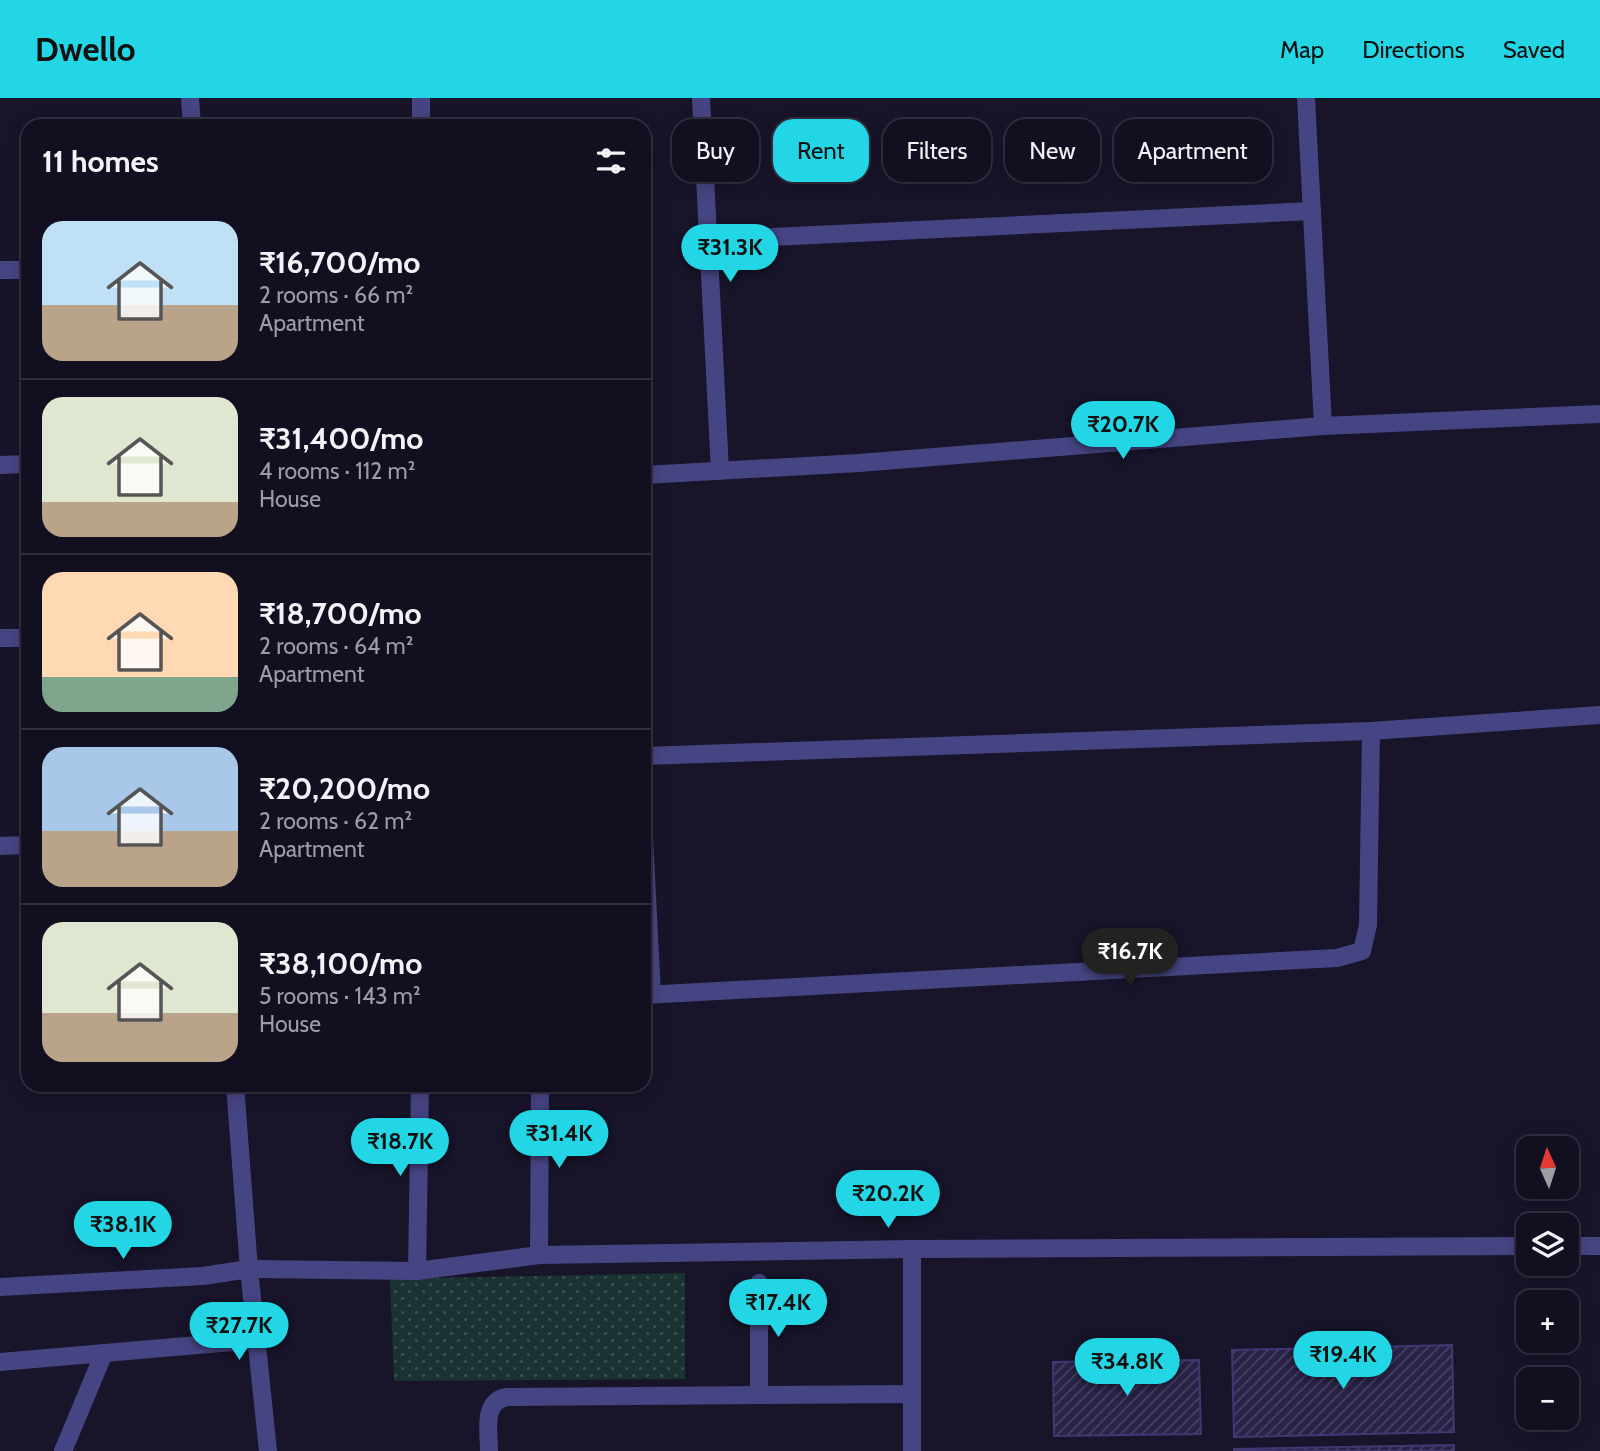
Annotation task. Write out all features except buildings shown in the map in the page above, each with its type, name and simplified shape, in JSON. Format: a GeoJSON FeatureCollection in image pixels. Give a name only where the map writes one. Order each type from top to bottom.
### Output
{"type":"FeatureCollection","features":[{"type":"Feature","properties":{"kind":"street"},"geometry":{"type":"LineString","coordinates":[[192,119],[190,98],[204,98]]}},
{"type":"Feature","properties":{"kind":"street"},"geometry":{"type":"LineString","coordinates":[[421,98],[421,119]]}},
{"type":"Feature","properties":{"kind":"street"},"geometry":{"type":"LineString","coordinates":[[701,98],[720,471]]}},
{"type":"Feature","properties":{"kind":"street"},"geometry":{"type":"LineString","coordinates":[[1306,98],[1323,426]]}},
{"type":"Feature","properties":{"kind":"street"},"geometry":{"type":"LineString","coordinates":[[709,240],[1312,211]]}},
{"type":"Feature","properties":{"kind":"street"},"geometry":{"type":"LineString","coordinates":[[0,270],[21,270]]}},
{"type":"Feature","properties":{"kind":"street"},"geometry":{"type":"LineString","coordinates":[[651,475],[859,463],[1323,426],[1600,414]]}},
{"type":"Feature","properties":{"kind":"street"},"geometry":{"type":"LineString","coordinates":[[0,466],[21,464]]}},
{"type":"Feature","properties":{"kind":"street"},"geometry":{"type":"LineString","coordinates":[[0,638],[21,638]]}},
{"type":"Feature","properties":{"kind":"street"},"geometry":{"type":"LineString","coordinates":[[651,756],[1371,731],[1600,715]]}},
{"type":"Feature","properties":{"kind":"street"},"geometry":{"type":"LineString","coordinates":[[651,995],[1337,958],[1362,951],[1368,925],[1371,731]]}},
{"type":"Feature","properties":{"kind":"street"},"geometry":{"type":"LineString","coordinates":[[0,846],[21,845]]}},
{"type":"Feature","properties":{"kind":"street"},"geometry":{"type":"LineString","coordinates":[[236,1092],[249,1269],[268,1451]]}},
{"type":"Feature","properties":{"kind":"street"},"geometry":{"type":"LineString","coordinates":[[417,1271],[420,1092]]}},
{"type":"Feature","properties":{"kind":"street"},"geometry":{"type":"LineString","coordinates":[[539,1255],[540,1092]]}},
{"type":"Feature","properties":{"kind":"street"},"geometry":{"type":"LineString","coordinates":[[1579,1246],[1600,1246]]}},
{"type":"Feature","properties":{"kind":"street"},"geometry":{"type":"LineString","coordinates":[[0,1287],[203,1276],[249,1269],[417,1271],[539,1255],[912,1249],[1516,1247]]}},
{"type":"Feature","properties":{"kind":"street"},"geometry":{"type":"LineString","coordinates":[[912,1249],[912,1451]]}},
{"type":"Feature","properties":{"kind":"street"},"geometry":{"type":"LineString","coordinates":[[759,1283],[759,1395]]}},
{"type":"Feature","properties":{"kind":"street"},"geometry":{"type":"LineString","coordinates":[[0,1362],[256,1340]]}},
{"type":"Feature","properties":{"kind":"street"},"geometry":{"type":"LineString","coordinates":[[63,1451],[104,1353]]}},
{"type":"Feature","properties":{"kind":"street"},"geometry":{"type":"LineString","coordinates":[[489,1451],[489,1413],[494,1403],[501,1398],[912,1394]]}},
{"type":"Feature","properties":{"kind":"green space"},"geometry":{"type":"Polygon","coordinates":[[[685,1273],[685,1379],[394,1381],[390,1279],[685,1273]]]}}]}
